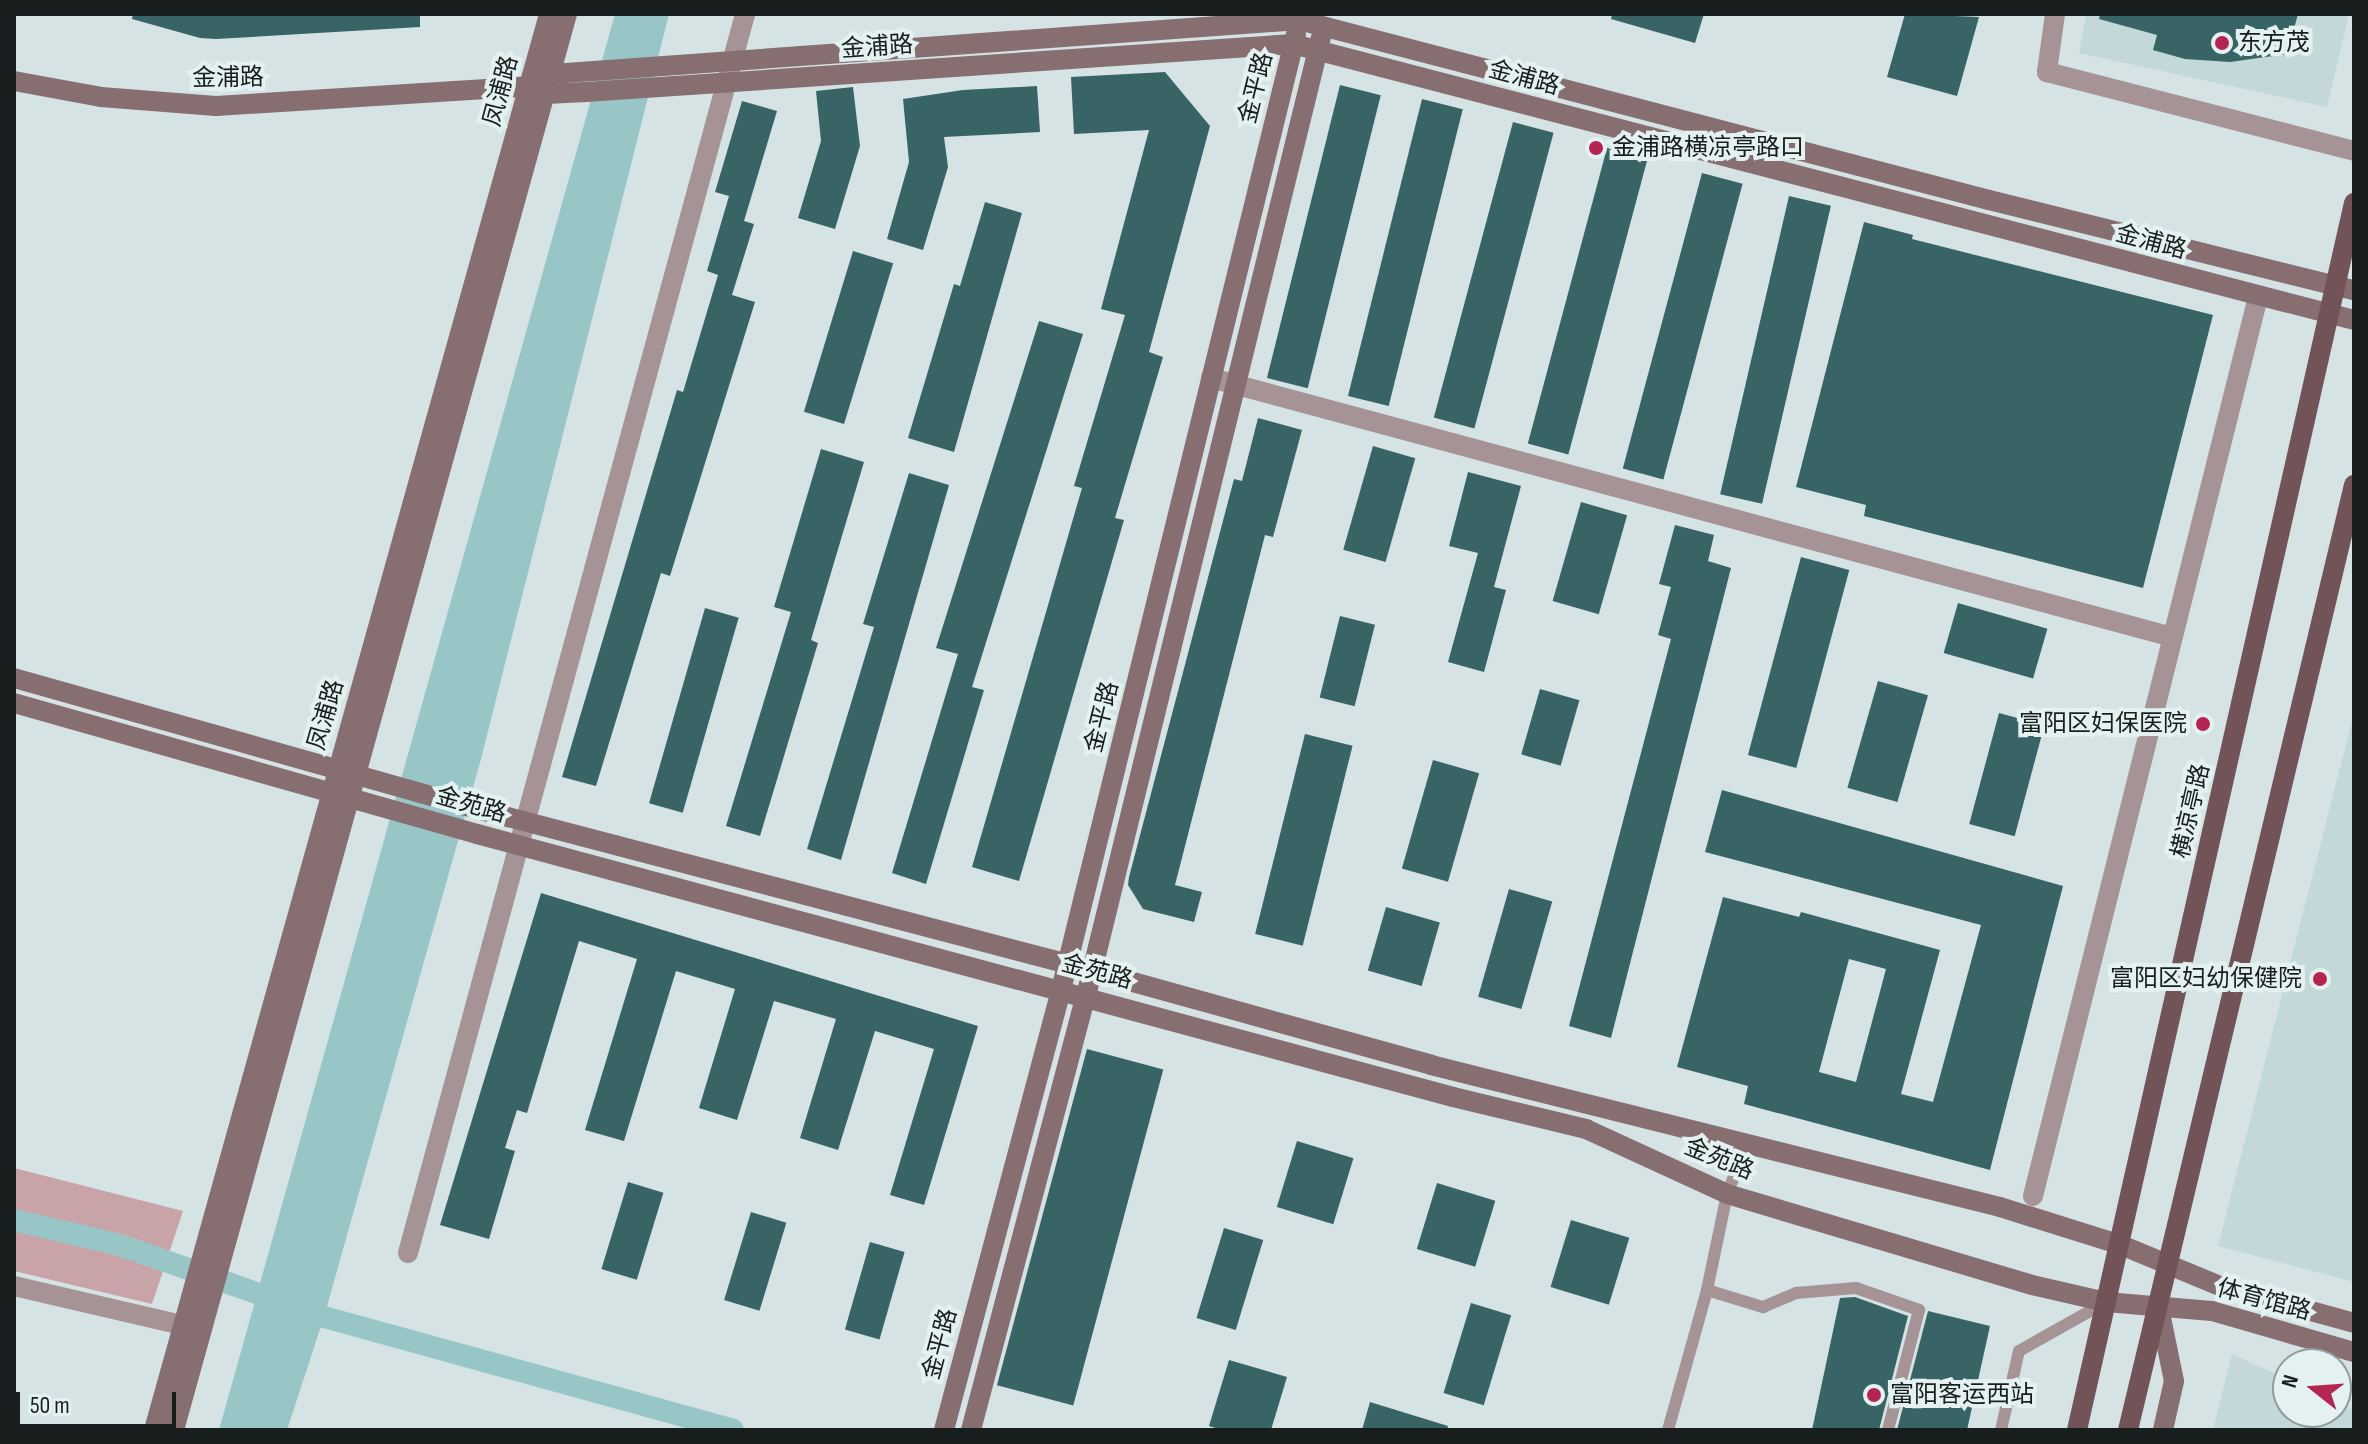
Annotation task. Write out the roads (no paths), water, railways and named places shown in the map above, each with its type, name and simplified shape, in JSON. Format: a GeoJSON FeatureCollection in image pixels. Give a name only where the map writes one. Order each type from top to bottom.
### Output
{"type":"FeatureCollection","features":[{"type":"Feature","properties":{"kind":"main road","name":"横凉亭路"},"geometry":{"type":"LineString","coordinates":[[2077,1430],[2329,315],[2345,288],[2354,203]]}},
{"type":"Feature","properties":{"kind":"main road"},"geometry":{"type":"LineString","coordinates":[[2128,1430],[2170,1265],[2354,485]]}},
{"type":"Feature","properties":{"kind":"street","name":"凤浦路"},"geometry":{"type":"LineString","coordinates":[[543,84],[549,14]]}},
{"type":"Feature","properties":{"kind":"street","name":"凤浦路"},"geometry":{"type":"LineString","coordinates":[[174,1430],[193,1327],[543,84],[567,14]]}},
{"type":"Feature","properties":{"kind":"street"},"geometry":{"type":"LineString","coordinates":[[408,1253],[745,14]]}},
{"type":"Feature","properties":{"kind":"street"},"geometry":{"type":"LineString","coordinates":[[2055,14],[2047,72],[2354,151]]}},
{"type":"Feature","properties":{"kind":"street","name":"金浦路"},"geometry":{"type":"LineString","coordinates":[[589,83],[670,67],[1300,17],[1325,20],[2345,288]]}},
{"type":"Feature","properties":{"kind":"street","name":"金平路"},"geometry":{"type":"LineString","coordinates":[[944,1430],[1068,964],[1300,17]]}},
{"type":"Feature","properties":{"kind":"street","name":"金平路"},"geometry":{"type":"LineString","coordinates":[[971,1430],[1086,996],[1325,20]]}},
{"type":"Feature","properties":{"kind":"street","name":"金浦路"},"geometry":{"type":"LineString","coordinates":[[14,81],[101,97],[216,106],[543,84],[589,83],[663,88],[1293,44],[2354,320]]}},
{"type":"Feature","properties":{"kind":"street"},"geometry":{"type":"LineString","coordinates":[[2033,1196],[2258,297]]}},
{"type":"Feature","properties":{"kind":"street"},"geometry":{"type":"LineString","coordinates":[[1211,378],[2172,637]]}},
{"type":"Feature","properties":{"kind":"street"},"geometry":{"type":"LineString","coordinates":[[14,678],[348,772]]}},
{"type":"Feature","properties":{"kind":"street","name":"金苑路"},"geometry":{"type":"LineString","coordinates":[[14,703],[477,834],[1453,1097],[1586,1129],[1727,1194],[2032,1285],[2106,1302],[2159,1308]]}},
{"type":"Feature","properties":{"kind":"street","name":"体育馆路"},"geometry":{"type":"LineString","coordinates":[[348,772],[1068,964],[1431,1065],[1748,1141],[2000,1207],[2121,1245],[2220,1286],[2354,1323]]}},
{"type":"Feature","properties":{"kind":"street"},"geometry":{"type":"LineString","coordinates":[[14,1286],[193,1327]]}},
{"type":"Feature","properties":{"kind":"street"},"geometry":{"type":"LineString","coordinates":[[2159,1308],[2174,1381],[2163,1430]]}},
{"type":"Feature","properties":{"kind":"street","name":"体育馆路"},"geometry":{"type":"LineString","coordinates":[[2159,1308],[2212,1311],[2354,1352]]}},
{"type":"Feature","properties":{"kind":"street","name":"凤浦路"},"geometry":{"type":"LineString","coordinates":[[154,1430],[193,1327]]}},
{"type":"Feature","properties":{"kind":"lane"},"geometry":{"type":"LineString","coordinates":[[1668,1430],[1707,1290],[1727,1194],[1748,1141]]}},
{"type":"Feature","properties":{"kind":"lane"},"geometry":{"type":"LineString","coordinates":[[1707,1290],[1763,1307],[1796,1293],[1856,1288],[1919,1310],[1888,1430]]}},
{"type":"Feature","properties":{"kind":"lane"},"geometry":{"type":"LineString","coordinates":[[2001,1430],[2019,1351],[2106,1302]]}},
{"type":"Feature","properties":{"kind":"water"},"geometry":{"type":"Polygon","coordinates":[[[615,14],[669,14],[481,759],[324,1317],[287,1430],[219,1430],[615,14]]]}},
{"type":"Feature","properties":{"kind":"waterway"},"geometry":{"type":"LineString","coordinates":[[14,1220],[120,1245],[324,1317],[733,1430]]}},
{"type":"Feature","properties":{"kind":"place","name":"东方茂"},"geometry":{"type":"Point","coordinates":[2222,43]}},
{"type":"Feature","properties":{"kind":"place","name":"金浦路横凉亭路口"},"geometry":{"type":"Point","coordinates":[1596,148]}},
{"type":"Feature","properties":{"kind":"place","name":"富阳区妇保医院"},"geometry":{"type":"Point","coordinates":[2203,724]}},
{"type":"Feature","properties":{"kind":"place","name":"富阳区妇幼保健院"},"geometry":{"type":"Point","coordinates":[2320,979]}},
{"type":"Feature","properties":{"kind":"place","name":"富阳客运西站"},"geometry":{"type":"Point","coordinates":[1874,1395]}}]}
